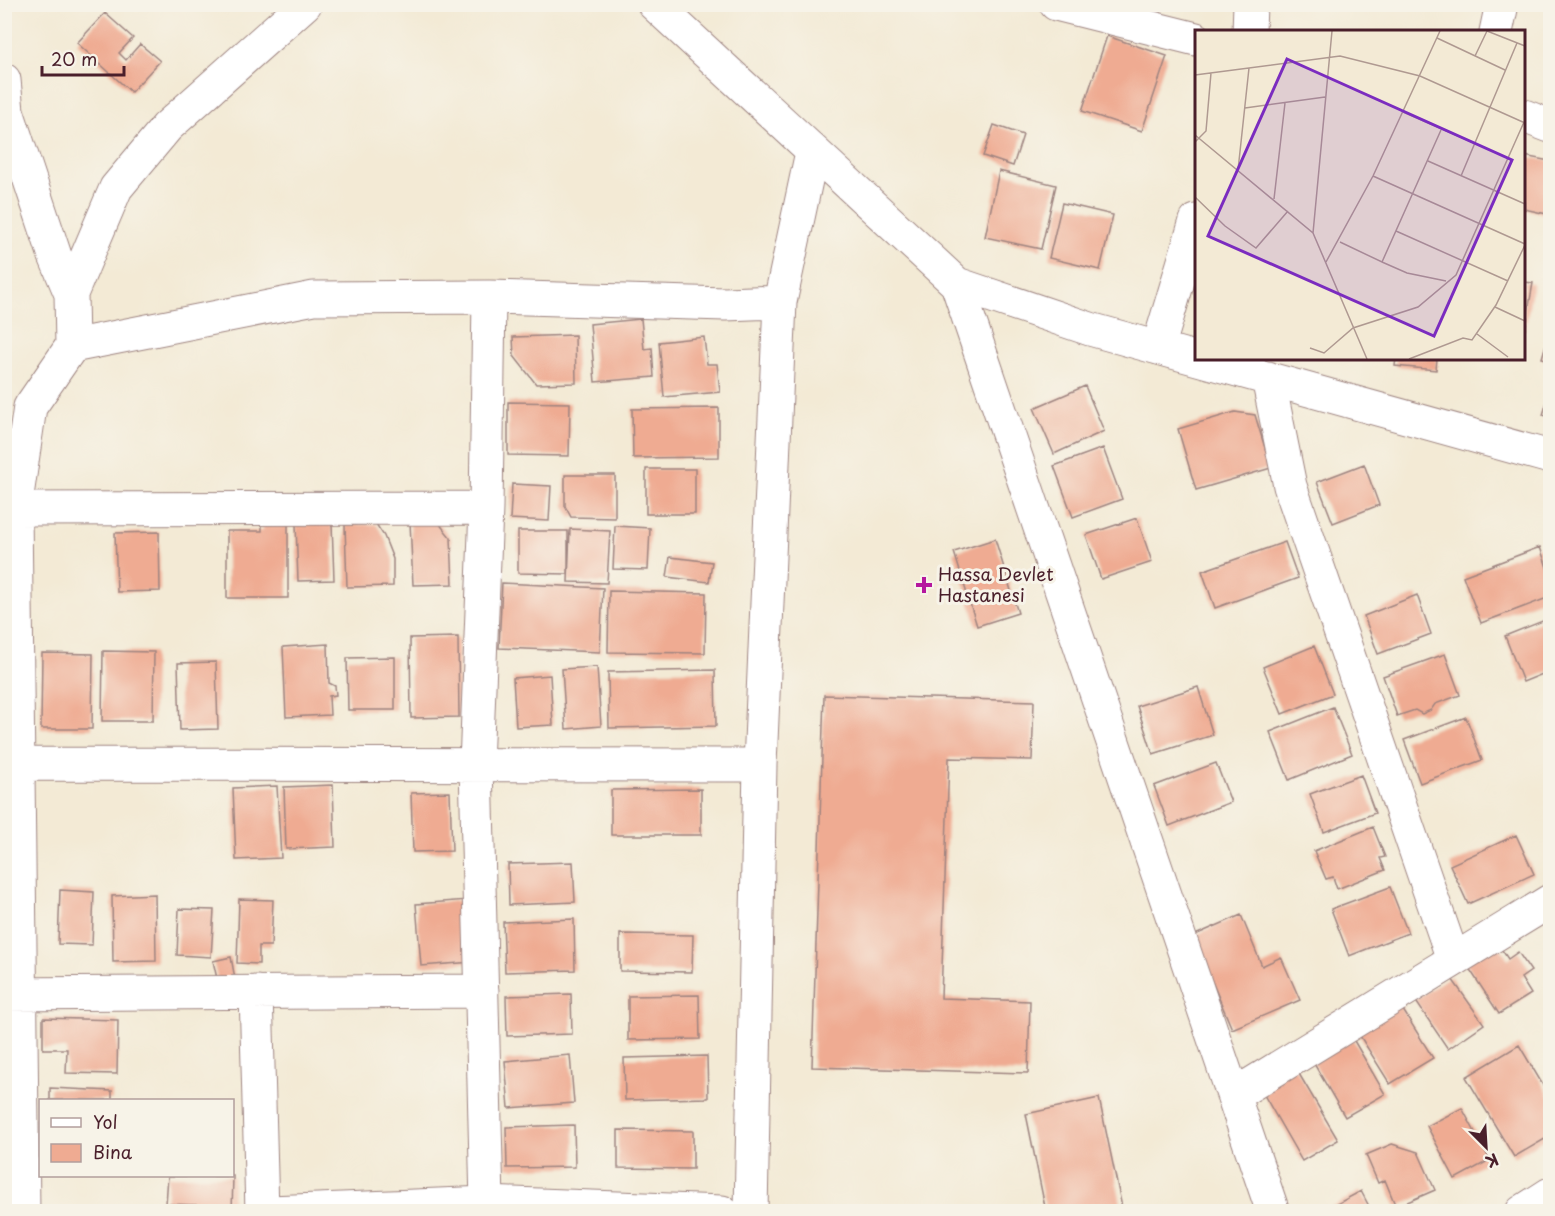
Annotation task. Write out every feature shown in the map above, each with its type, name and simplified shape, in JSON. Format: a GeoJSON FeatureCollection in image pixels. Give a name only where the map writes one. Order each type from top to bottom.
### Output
{"type":"FeatureCollection","features":[{"type":"Feature","properties":{"kind":"street"},"geometry":{"type":"LineString","coordinates":[[71,294],[116,188],[167,127],[305,4]]}},
{"type":"Feature","properties":{"kind":"street"},"geometry":{"type":"LineString","coordinates":[[654,4],[957,284],[1090,330],[1195,358]]}},
{"type":"Feature","properties":{"kind":"street"},"geometry":{"type":"LineString","coordinates":[[1056,4],[1195,39]]}},
{"type":"Feature","properties":{"kind":"street"},"geometry":{"type":"LineString","coordinates":[[1249,30],[1251,4]]}},
{"type":"Feature","properties":{"kind":"street"},"geometry":{"type":"LineString","coordinates":[[1497,30],[1502,4]]}},
{"type":"Feature","properties":{"kind":"street"},"geometry":{"type":"LineString","coordinates":[[4,80],[7,111],[55,256],[71,294],[72,346],[30,407],[10,510],[13,994],[23,1212]]}},
{"type":"Feature","properties":{"kind":"street"},"geometry":{"type":"LineString","coordinates":[[1525,116],[1551,126]]}},
{"type":"Feature","properties":{"kind":"street"},"geometry":{"type":"LineString","coordinates":[[751,1212],[760,765],[780,302],[812,152]]}},
{"type":"Feature","properties":{"kind":"street"},"geometry":{"type":"LineString","coordinates":[[1158,348],[1195,228]]}},
{"type":"Feature","properties":{"kind":"street"},"geometry":{"type":"LineString","coordinates":[[957,284],[1273,1212]]}},
{"type":"Feature","properties":{"kind":"street"},"geometry":{"type":"LineString","coordinates":[[72,346],[314,298],[489,297],[725,303],[780,302]]}},
{"type":"Feature","properties":{"kind":"street"},"geometry":{"type":"LineString","coordinates":[[487,1203],[476,765],[486,508],[489,297]]}},
{"type":"Feature","properties":{"kind":"street"},"geometry":{"type":"LineString","coordinates":[[1202,360],[1551,457]]}},
{"type":"Feature","properties":{"kind":"street"},"geometry":{"type":"LineString","coordinates":[[1268,378],[1290,486],[1453,959]]}},
{"type":"Feature","properties":{"kind":"street"},"geometry":{"type":"LineString","coordinates":[[10,510],[486,508]]}},
{"type":"Feature","properties":{"kind":"street"},"geometry":{"type":"LineString","coordinates":[[11,764],[760,765]]}},
{"type":"Feature","properties":{"kind":"street"},"geometry":{"type":"LineString","coordinates":[[1234,1095],[1551,901]]}},
{"type":"Feature","properties":{"kind":"street"},"geometry":{"type":"LineString","coordinates":[[13,994],[482,991]]}},
{"type":"Feature","properties":{"kind":"street"},"geometry":{"type":"LineString","coordinates":[[256,992],[262,1212]]}},
{"type":"Feature","properties":{"kind":"street"},"geometry":{"type":"LineString","coordinates":[[1522,1212],[1551,1194]]}},
{"type":"Feature","properties":{"kind":"street"},"geometry":{"type":"LineString","coordinates":[[270,1212],[487,1203],[722,1212]]}},
{"type":"Feature","properties":{"kind":"building"},"geometry":{"type":"Polygon","coordinates":[[[105,13],[133,38],[119,53],[126,60],[140,44],[160,61],[131,92],[77,43],[105,13]]]}},
{"type":"Feature","properties":{"kind":"building"},"geometry":{"type":"Polygon","coordinates":[[[1107,36],[1167,56],[1142,131],[1082,111],[1107,36]]]}},
{"type":"Feature","properties":{"kind":"building"},"geometry":{"type":"Polygon","coordinates":[[[994,125],[1023,135],[1013,166],[983,156],[994,125]]]}},
{"type":"Feature","properties":{"kind":"building"},"geometry":{"type":"Polygon","coordinates":[[[1525,156],[1550,161],[1550,199],[1547,214],[1525,209],[1525,156]]]}},
{"type":"Feature","properties":{"kind":"building"},"geometry":{"type":"Polygon","coordinates":[[[999,171],[1056,185],[1041,249],[985,237],[999,171]]]}},
{"type":"Feature","properties":{"kind":"building"},"geometry":{"type":"Polygon","coordinates":[[[1062,203],[1113,215],[1100,270],[1049,258],[1062,203]]]}},
{"type":"Feature","properties":{"kind":"building"},"geometry":{"type":"Polygon","coordinates":[[[1525,282],[1533,283],[1525,329],[1525,282]]]}},
{"type":"Feature","properties":{"kind":"building"},"geometry":{"type":"Polygon","coordinates":[[[641,319],[644,349],[652,348],[654,377],[595,382],[590,324],[641,319]]]}},
{"type":"Feature","properties":{"kind":"building"},"geometry":{"type":"Polygon","coordinates":[[[575,335],[576,383],[536,384],[514,356],[513,337],[575,335]]]}},
{"type":"Feature","properties":{"kind":"building"},"geometry":{"type":"Polygon","coordinates":[[[704,337],[707,364],[717,364],[720,392],[664,397],[659,342],[704,337]]]}},
{"type":"Feature","properties":{"kind":"building"},"geometry":{"type":"Polygon","coordinates":[[[1548,337],[1550,338],[1550,360],[1542,358],[1548,337]]]}},
{"type":"Feature","properties":{"kind":"building"},"geometry":{"type":"Polygon","coordinates":[[[1396,360],[1437,360],[1436,370],[1395,366],[1396,360]]]}},
{"type":"Feature","properties":{"kind":"building"},"geometry":{"type":"Polygon","coordinates":[[[1085,386],[1104,431],[1054,454],[1034,408],[1085,386]]]}},
{"type":"Feature","properties":{"kind":"building"},"geometry":{"type":"Polygon","coordinates":[[[1550,392],[1550,417],[1543,415],[1550,392]]]}},
{"type":"Feature","properties":{"kind":"building"},"geometry":{"type":"Polygon","coordinates":[[[508,402],[570,403],[569,456],[508,455],[508,402]]]}},
{"type":"Feature","properties":{"kind":"building"},"geometry":{"type":"Polygon","coordinates":[[[719,408],[719,457],[633,458],[632,409],[719,408]]]}},
{"type":"Feature","properties":{"kind":"building"},"geometry":{"type":"Polygon","coordinates":[[[1235,412],[1255,415],[1271,468],[1196,490],[1178,429],[1235,412]]]}},
{"type":"Feature","properties":{"kind":"building"},"geometry":{"type":"Polygon","coordinates":[[[1103,448],[1122,499],[1073,517],[1054,466],[1103,448]]]}},
{"type":"Feature","properties":{"kind":"building"},"geometry":{"type":"Polygon","coordinates":[[[1364,464],[1379,505],[1333,523],[1317,482],[1364,464]]]}},
{"type":"Feature","properties":{"kind":"building"},"geometry":{"type":"Polygon","coordinates":[[[646,469],[695,469],[695,514],[646,514],[646,469]]]}},
{"type":"Feature","properties":{"kind":"building"},"geometry":{"type":"Polygon","coordinates":[[[565,475],[615,475],[615,518],[571,517],[565,506],[565,475]]]}},
{"type":"Feature","properties":{"kind":"building"},"geometry":{"type":"Polygon","coordinates":[[[512,484],[551,486],[549,521],[510,519],[512,484]]]}},
{"type":"Feature","properties":{"kind":"building"},"geometry":{"type":"Polygon","coordinates":[[[1137,518],[1152,562],[1101,579],[1086,535],[1137,518]]]}},
{"type":"Feature","properties":{"kind":"building"},"geometry":{"type":"Polygon","coordinates":[[[262,520],[288,520],[288,598],[227,598],[227,531],[262,531],[262,520]]]}},
{"type":"Feature","properties":{"kind":"building"},"geometry":{"type":"Polygon","coordinates":[[[410,522],[438,522],[451,538],[453,584],[413,585],[410,522]]]}},
{"type":"Feature","properties":{"kind":"building"},"geometry":{"type":"Polygon","coordinates":[[[332,523],[334,580],[298,581],[296,524],[332,523]]]}},
{"type":"Feature","properties":{"kind":"building"},"geometry":{"type":"Polygon","coordinates":[[[376,524],[384,536],[393,559],[393,586],[347,587],[345,525],[376,524]]]}},
{"type":"Feature","properties":{"kind":"building"},"geometry":{"type":"Polygon","coordinates":[[[615,526],[650,528],[648,570],[613,569],[615,526]]]}},
{"type":"Feature","properties":{"kind":"building"},"geometry":{"type":"Polygon","coordinates":[[[570,529],[610,531],[607,583],[568,582],[570,529]]]}},
{"type":"Feature","properties":{"kind":"building"},"geometry":{"type":"Polygon","coordinates":[[[518,531],[568,531],[568,574],[518,573],[518,531]]]}},
{"type":"Feature","properties":{"kind":"building"},"geometry":{"type":"Polygon","coordinates":[[[159,532],[160,591],[117,592],[115,533],[159,532]]]}},
{"type":"Feature","properties":{"kind":"building"},"geometry":{"type":"Polygon","coordinates":[[[995,539],[1018,613],[977,626],[954,552],[995,539]]]}},
{"type":"Feature","properties":{"kind":"building"},"geometry":{"type":"Polygon","coordinates":[[[1285,542],[1298,578],[1215,608],[1202,571],[1285,542]]]}},
{"type":"Feature","properties":{"kind":"building"},"geometry":{"type":"Polygon","coordinates":[[[1540,547],[1550,576],[1550,597],[1481,623],[1463,576],[1540,547]]]}},
{"type":"Feature","properties":{"kind":"building"},"geometry":{"type":"Polygon","coordinates":[[[670,557],[712,562],[709,582],[667,577],[670,557]]]}},
{"type":"Feature","properties":{"kind":"building"},"geometry":{"type":"Polygon","coordinates":[[[502,583],[603,588],[600,652],[499,648],[502,583]]]}},
{"type":"Feature","properties":{"kind":"building"},"geometry":{"type":"Polygon","coordinates":[[[609,591],[706,593],[705,653],[608,652],[609,591]]]}},
{"type":"Feature","properties":{"kind":"building"},"geometry":{"type":"Polygon","coordinates":[[[1417,595],[1431,634],[1378,654],[1364,616],[1417,595]]]}},
{"type":"Feature","properties":{"kind":"building"},"geometry":{"type":"Polygon","coordinates":[[[1550,618],[1550,671],[1523,682],[1505,636],[1550,618]]]}},
{"type":"Feature","properties":{"kind":"building"},"geometry":{"type":"Polygon","coordinates":[[[458,637],[459,717],[411,718],[410,638],[458,637]]]}},
{"type":"Feature","properties":{"kind":"building"},"geometry":{"type":"Polygon","coordinates":[[[328,644],[329,683],[335,686],[336,695],[329,696],[330,715],[286,717],[283,647],[328,644]]]}},
{"type":"Feature","properties":{"kind":"building"},"geometry":{"type":"Polygon","coordinates":[[[1314,646],[1333,694],[1282,714],[1263,667],[1314,646]]]}},
{"type":"Feature","properties":{"kind":"building"},"geometry":{"type":"Polygon","coordinates":[[[103,651],[154,652],[153,721],[102,721],[103,651]]]}},
{"type":"Feature","properties":{"kind":"building"},"geometry":{"type":"Polygon","coordinates":[[[42,653],[93,654],[92,729],[41,729],[42,653]]]}},
{"type":"Feature","properties":{"kind":"building"},"geometry":{"type":"Polygon","coordinates":[[[1445,654],[1460,695],[1435,704],[1431,710],[1422,714],[1415,710],[1397,716],[1383,676],[1445,654]]]}},
{"type":"Feature","properties":{"kind":"building"},"geometry":{"type":"Polygon","coordinates":[[[395,657],[395,710],[348,710],[347,658],[395,657]]]}},
{"type":"Feature","properties":{"kind":"building"},"geometry":{"type":"Polygon","coordinates":[[[216,662],[218,729],[180,730],[178,663],[216,662]]]}},
{"type":"Feature","properties":{"kind":"building"},"geometry":{"type":"Polygon","coordinates":[[[597,667],[601,726],[566,729],[562,669],[597,667]]]}},
{"type":"Feature","properties":{"kind":"building"},"geometry":{"type":"Polygon","coordinates":[[[715,670],[716,726],[609,728],[608,672],[715,670]]]}},
{"type":"Feature","properties":{"kind":"building"},"geometry":{"type":"Polygon","coordinates":[[[550,675],[553,725],[516,727],[513,678],[550,675]]]}},
{"type":"Feature","properties":{"kind":"building"},"geometry":{"type":"Polygon","coordinates":[[[1198,687],[1213,735],[1153,754],[1137,706],[1198,687]]]}},
{"type":"Feature","properties":{"kind":"building"},"geometry":{"type":"Polygon","coordinates":[[[824,695],[1034,701],[1032,760],[949,758],[941,998],[1030,1001],[1028,1073],[812,1067],[824,695]]]}},
{"type":"Feature","properties":{"kind":"building"},"geometry":{"type":"Polygon","coordinates":[[[1333,707],[1352,754],[1289,780],[1270,732],[1333,707]]]}},
{"type":"Feature","properties":{"kind":"building"},"geometry":{"type":"Polygon","coordinates":[[[1466,717],[1482,760],[1420,783],[1404,740],[1466,717]]]}},
{"type":"Feature","properties":{"kind":"building"},"geometry":{"type":"Polygon","coordinates":[[[1216,763],[1231,802],[1169,826],[1154,786],[1216,763]]]}},
{"type":"Feature","properties":{"kind":"building"},"geometry":{"type":"Polygon","coordinates":[[[1361,775],[1375,813],[1324,832],[1310,794],[1361,775]]]}},
{"type":"Feature","properties":{"kind":"building"},"geometry":{"type":"Polygon","coordinates":[[[333,785],[335,847],[286,849],[284,787],[333,785]]]}},
{"type":"Feature","properties":{"kind":"building"},"geometry":{"type":"Polygon","coordinates":[[[277,786],[281,858],[236,860],[233,788],[277,786]]]}},
{"type":"Feature","properties":{"kind":"building"},"geometry":{"type":"Polygon","coordinates":[[[701,789],[701,835],[611,835],[611,790],[701,789]]]}},
{"type":"Feature","properties":{"kind":"building"},"geometry":{"type":"Polygon","coordinates":[[[450,792],[452,851],[413,852],[411,793],[450,792]]]}},
{"type":"Feature","properties":{"kind":"building"},"geometry":{"type":"Polygon","coordinates":[[[1373,827],[1385,857],[1380,858],[1385,870],[1337,889],[1333,877],[1326,879],[1314,851],[1373,827]]]}},
{"type":"Feature","properties":{"kind":"building"},"geometry":{"type":"Polygon","coordinates":[[[1516,835],[1534,874],[1468,904],[1450,865],[1516,835]]]}},
{"type":"Feature","properties":{"kind":"building"},"geometry":{"type":"Polygon","coordinates":[[[573,862],[575,902],[509,905],[508,864],[573,862]]]}},
{"type":"Feature","properties":{"kind":"building"},"geometry":{"type":"Polygon","coordinates":[[[1390,887],[1408,933],[1349,956],[1331,909],[1390,887]]]}},
{"type":"Feature","properties":{"kind":"building"},"geometry":{"type":"Polygon","coordinates":[[[60,890],[94,892],[92,945],[58,944],[60,890]]]}},
{"type":"Feature","properties":{"kind":"building"},"geometry":{"type":"Polygon","coordinates":[[[155,894],[156,961],[113,962],[112,896],[155,894]]]}},
{"type":"Feature","properties":{"kind":"building"},"geometry":{"type":"Polygon","coordinates":[[[239,899],[273,900],[271,946],[259,946],[259,964],[237,963],[239,899]]]}},
{"type":"Feature","properties":{"kind":"building"},"geometry":{"type":"Polygon","coordinates":[[[468,900],[473,962],[421,966],[416,904],[468,900]]]}},
{"type":"Feature","properties":{"kind":"building"},"geometry":{"type":"Polygon","coordinates":[[[179,909],[214,910],[211,957],[177,955],[179,909]]]}},
{"type":"Feature","properties":{"kind":"building"},"geometry":{"type":"Polygon","coordinates":[[[1241,915],[1262,966],[1281,957],[1300,1000],[1232,1029],[1193,936],[1241,915]]]}},
{"type":"Feature","properties":{"kind":"building"},"geometry":{"type":"Polygon","coordinates":[[[574,919],[575,970],[505,972],[503,922],[574,919]]]}},
{"type":"Feature","properties":{"kind":"building"},"geometry":{"type":"Polygon","coordinates":[[[620,934],[693,935],[692,972],[620,971],[620,934]]]}},
{"type":"Feature","properties":{"kind":"building"},"geometry":{"type":"Polygon","coordinates":[[[1496,941],[1508,959],[1518,952],[1531,971],[1521,978],[1531,994],[1499,1014],[1465,962],[1496,941]]]}},
{"type":"Feature","properties":{"kind":"building"},"geometry":{"type":"Polygon","coordinates":[[[231,957],[235,979],[218,983],[213,961],[231,957]]]}},
{"type":"Feature","properties":{"kind":"building"},"geometry":{"type":"Polygon","coordinates":[[[1450,976],[1484,1024],[1448,1049],[1415,1000],[1450,976]]]}},
{"type":"Feature","properties":{"kind":"building"},"geometry":{"type":"Polygon","coordinates":[[[571,994],[572,1034],[507,1036],[506,996],[571,994]]]}},
{"type":"Feature","properties":{"kind":"building"},"geometry":{"type":"Polygon","coordinates":[[[699,995],[700,1039],[628,1040],[628,996],[699,995]]]}},
{"type":"Feature","properties":{"kind":"building"},"geometry":{"type":"Polygon","coordinates":[[[1398,1002],[1433,1058],[1390,1084],[1355,1028],[1398,1002]]]}},
{"type":"Feature","properties":{"kind":"building"},"geometry":{"type":"Polygon","coordinates":[[[43,1018],[118,1020],[117,1074],[66,1073],[67,1049],[43,1049],[43,1018]]]}},
{"type":"Feature","properties":{"kind":"building"},"geometry":{"type":"Polygon","coordinates":[[[1353,1039],[1385,1094],[1345,1117],[1313,1062],[1353,1039]]]}},
{"type":"Feature","properties":{"kind":"building"},"geometry":{"type":"Polygon","coordinates":[[[1519,1045],[1550,1097],[1550,1136],[1514,1157],[1466,1077],[1519,1045]]]}},
{"type":"Feature","properties":{"kind":"building"},"geometry":{"type":"Polygon","coordinates":[[[570,1055],[574,1103],[509,1108],[505,1061],[570,1055]]]}},
{"type":"Feature","properties":{"kind":"building"},"geometry":{"type":"Polygon","coordinates":[[[707,1056],[708,1098],[625,1100],[624,1058],[707,1056]]]}},
{"type":"Feature","properties":{"kind":"building"},"geometry":{"type":"Polygon","coordinates":[[[1295,1067],[1338,1140],[1302,1161],[1260,1088],[1295,1067]]]}},
{"type":"Feature","properties":{"kind":"building"},"geometry":{"type":"Polygon","coordinates":[[[50,1088],[112,1091],[112,1099],[50,1099],[50,1088]]]}},
{"type":"Feature","properties":{"kind":"building"},"geometry":{"type":"Polygon","coordinates":[[[1099,1098],[1123,1212],[1028,1212],[1045,1207],[1026,1114],[1099,1098]]]}},
{"type":"Feature","properties":{"kind":"building"},"geometry":{"type":"Polygon","coordinates":[[[1462,1108],[1490,1160],[1455,1179],[1427,1126],[1462,1108]]]}},
{"type":"Feature","properties":{"kind":"building"},"geometry":{"type":"Polygon","coordinates":[[[574,1125],[575,1167],[507,1168],[506,1127],[574,1125]]]}},
{"type":"Feature","properties":{"kind":"building"},"geometry":{"type":"Polygon","coordinates":[[[618,1130],[693,1131],[693,1169],[618,1168],[618,1130]]]}},
{"type":"Feature","properties":{"kind":"building"},"geometry":{"type":"Polygon","coordinates":[[[1392,1144],[1418,1152],[1435,1190],[1396,1207],[1385,1180],[1378,1183],[1366,1155],[1392,1144]]]}},
{"type":"Feature","properties":{"kind":"building"},"geometry":{"type":"Polygon","coordinates":[[[168,1177],[233,1177],[232,1212],[196,1210],[196,1205],[166,1204],[168,1177]]]}},
{"type":"Feature","properties":{"kind":"building"},"geometry":{"type":"Polygon","coordinates":[[[1361,1191],[1372,1212],[1322,1212],[1361,1191]]]}},
{"type":"Feature","properties":{"kind":"place","name":"Hassa Devlet Hastanesi"},"geometry":{"type":"Point","coordinates":[924,585]}}]}
